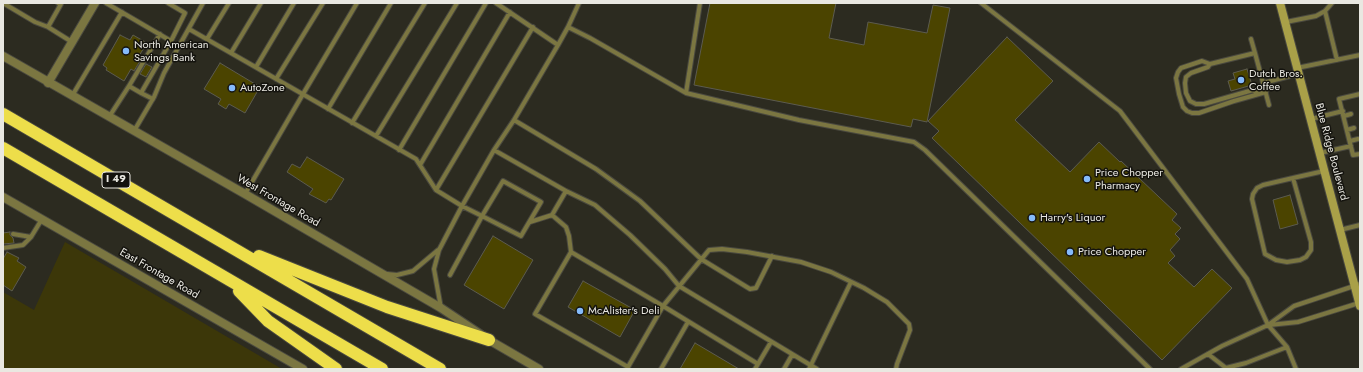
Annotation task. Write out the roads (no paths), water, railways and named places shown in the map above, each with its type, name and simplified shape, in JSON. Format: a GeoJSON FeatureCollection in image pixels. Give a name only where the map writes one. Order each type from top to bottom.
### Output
{"type":"FeatureCollection","features":[{"type":"Feature","properties":{"kind":"highway","name":"I 49"},"geometry":{"type":"LineString","coordinates":[[3,114],[440,369]]}},
{"type":"Feature","properties":{"kind":"highway","name":"I 49"},"geometry":{"type":"LineString","coordinates":[[3,148],[382,369]]}},
{"type":"Feature","properties":{"kind":"highway"},"geometry":{"type":"LineString","coordinates":[[230,246],[267,259],[388,308],[489,340]]}},
{"type":"Feature","properties":{"kind":"highway"},"geometry":{"type":"LineString","coordinates":[[228,280],[268,321],[336,369]]}},
{"type":"Feature","properties":{"kind":"main road","name":"Blue Ridge Boulevard"},"geometry":{"type":"LineString","coordinates":[[1280,3],[1340,230],[1357,285],[1360,304]]}},
{"type":"Feature","properties":{"kind":"street"},"geometry":{"type":"LineString","coordinates":[[48,83],[95,3]]}},
{"type":"Feature","properties":{"kind":"street","name":"West Frontage Road"},"geometry":{"type":"LineString","coordinates":[[3,56],[441,308],[489,340],[539,369]]}},
{"type":"Feature","properties":{"kind":"street","name":"East Frontage Road"},"geometry":{"type":"LineString","coordinates":[[3,197],[303,369]]}},
{"type":"Feature","properties":{"kind":"lane"},"geometry":{"type":"LineString","coordinates":[[3,3],[35,22],[48,27],[72,42]]}},
{"type":"Feature","properties":{"kind":"lane"},"geometry":{"type":"LineString","coordinates":[[48,27],[61,4],[58,3]]}},
{"type":"Feature","properties":{"kind":"lane"},"geometry":{"type":"LineString","coordinates":[[106,3],[171,41]]}},
{"type":"Feature","properties":{"kind":"lane"},"geometry":{"type":"LineString","coordinates":[[141,93],[171,41],[185,13],[168,3]]}},
{"type":"Feature","properties":{"kind":"lane"},"geometry":{"type":"LineString","coordinates":[[134,131],[203,3]]}},
{"type":"Feature","properties":{"kind":"lane"},"geometry":{"type":"LineString","coordinates":[[207,39],[229,3]]}},
{"type":"Feature","properties":{"kind":"lane"},"geometry":{"type":"LineString","coordinates":[[231,53],[261,3]]}},
{"type":"Feature","properties":{"kind":"lane"},"geometry":{"type":"LineString","coordinates":[[256,67],[294,3]]}},
{"type":"Feature","properties":{"kind":"lane"},"geometry":{"type":"LineString","coordinates":[[276,79],[323,3]]}},
{"type":"Feature","properties":{"kind":"lane"},"geometry":{"type":"LineString","coordinates":[[245,194],[357,3]]}},
{"type":"Feature","properties":{"kind":"lane"},"geometry":{"type":"LineString","coordinates":[[328,109],[391,3]]}},
{"type":"Feature","properties":{"kind":"lane"},"geometry":{"type":"LineString","coordinates":[[352,123],[425,3]]}},
{"type":"Feature","properties":{"kind":"lane"},"geometry":{"type":"LineString","coordinates":[[376,136],[457,3]]}},
{"type":"Feature","properties":{"kind":"lane"},"geometry":{"type":"LineString","coordinates":[[399,150],[486,3]]}},
{"type":"Feature","properties":{"kind":"lane"},"geometry":{"type":"LineString","coordinates":[[496,3],[558,44]]}},
{"type":"Feature","properties":{"kind":"lane"},"geometry":{"type":"LineString","coordinates":[[441,308],[434,269],[439,250],[462,206],[494,150],[514,120],[568,27],[580,3]]}},
{"type":"Feature","properties":{"kind":"lane"},"geometry":{"type":"LineString","coordinates":[[686,93],[700,3]]}},
{"type":"Feature","properties":{"kind":"lane"},"geometry":{"type":"LineString","coordinates":[[981,3],[1120,111],[1247,279],[1268,325],[1288,347],[1296,369]]}},
{"type":"Feature","properties":{"kind":"lane"},"geometry":{"type":"LineString","coordinates":[[1286,22],[1316,16],[1325,11],[1332,3]]}},
{"type":"Feature","properties":{"kind":"lane"},"geometry":{"type":"LineString","coordinates":[[1325,11],[1329,22],[1337,60]]}},
{"type":"Feature","properties":{"kind":"lane"},"geometry":{"type":"LineString","coordinates":[[72,96],[122,12]]}},
{"type":"Feature","properties":{"kind":"lane"},"geometry":{"type":"LineString","coordinates":[[420,165],[510,12]]}},
{"type":"Feature","properties":{"kind":"lane"},"geometry":{"type":"LineString","coordinates":[[1329,22],[1334,21]]}},
{"type":"Feature","properties":{"kind":"lane"},"geometry":{"type":"LineString","coordinates":[[436,190],[533,27]]}},
{"type":"Feature","properties":{"kind":"lane"},"geometry":{"type":"LineString","coordinates":[[568,27],[686,93],[800,120],[914,142],[926,150],[1150,369]]}},
{"type":"Feature","properties":{"kind":"lane"},"geometry":{"type":"LineString","coordinates":[[189,29],[416,159],[436,190],[462,206],[482,216],[521,236],[541,202],[503,181],[482,216],[450,275]]}},
{"type":"Feature","properties":{"kind":"lane"},"geometry":{"type":"LineString","coordinates":[[109,117],[160,34]]}},
{"type":"Feature","properties":{"kind":"lane"},"geometry":{"type":"LineString","coordinates":[[1333,40],[1338,39]]}},
{"type":"Feature","properties":{"kind":"lane"},"geometry":{"type":"LineString","coordinates":[[1251,40],[1269,105]]}},
{"type":"Feature","properties":{"kind":"lane"},"geometry":{"type":"LineString","coordinates":[[1255,53],[1210,64],[1208,67],[1191,73],[1186,78],[1185,83],[1186,93],[1190,101],[1196,104],[1204,104],[1253,90],[1259,94]]}},
{"type":"Feature","properties":{"kind":"lane"},"geometry":{"type":"LineString","coordinates":[[1263,83],[1326,61],[1360,55]]}},
{"type":"Feature","properties":{"kind":"lane"},"geometry":{"type":"LineString","coordinates":[[1210,64],[1202,61],[1182,68],[1178,72],[1176,78],[1179,94],[1183,107],[1187,111],[1199,113],[1266,92]]}},
{"type":"Feature","properties":{"kind":"lane"},"geometry":{"type":"LineString","coordinates":[[129,86],[152,99]]}},
{"type":"Feature","properties":{"kind":"lane"},"geometry":{"type":"LineString","coordinates":[[1360,94],[1339,99],[1353,155],[1360,154]]}},
{"type":"Feature","properties":{"kind":"lane"},"geometry":{"type":"LineString","coordinates":[[1311,119],[1351,114]]}},
{"type":"Feature","properties":{"kind":"lane"},"geometry":{"type":"LineString","coordinates":[[514,120],[596,169],[640,202],[701,259],[750,289],[756,288],[772,256]]}},
{"type":"Feature","properties":{"kind":"lane"},"geometry":{"type":"LineString","coordinates":[[1347,130],[1354,128]]}},
{"type":"Feature","properties":{"kind":"lane"},"geometry":{"type":"LineString","coordinates":[[1350,141],[1358,139]]}},
{"type":"Feature","properties":{"kind":"lane"},"geometry":{"type":"LineString","coordinates":[[1320,153],[1351,146]]}},
{"type":"Feature","properties":{"kind":"lane"},"geometry":{"type":"LineString","coordinates":[[494,150],[566,191],[595,205],[640,244],[665,269],[679,286],[810,367],[817,369]]}},
{"type":"Feature","properties":{"kind":"lane"},"geometry":{"type":"LineString","coordinates":[[1293,178],[1311,242],[1311,250],[1306,257],[1300,260],[1287,262],[1276,260],[1265,254],[1252,199],[1253,194],[1257,188],[1263,185],[1293,178],[1324,171]]}},
{"type":"Feature","properties":{"kind":"lane"},"geometry":{"type":"LineString","coordinates":[[529,222],[552,215],[566,191]]}},
{"type":"Feature","properties":{"kind":"lane"},"geometry":{"type":"LineString","coordinates":[[552,215],[566,227],[571,252],[535,314],[628,368],[663,306],[709,250],[722,249],[772,256],[801,262],[831,272],[887,302],[909,324],[910,330],[896,369]]}},
{"type":"Feature","properties":{"kind":"lane"},"geometry":{"type":"LineString","coordinates":[[3,248],[23,245],[31,238],[42,219]]}},
{"type":"Feature","properties":{"kind":"lane"},"geometry":{"type":"LineString","coordinates":[[1340,230],[1360,225]]}},
{"type":"Feature","properties":{"kind":"lane"},"geometry":{"type":"LineString","coordinates":[[13,234],[31,238]]}},
{"type":"Feature","properties":{"kind":"lane"},"geometry":{"type":"LineString","coordinates":[[379,273],[397,276],[413,271],[439,250]]}},
{"type":"Feature","properties":{"kind":"lane"},"geometry":{"type":"LineString","coordinates":[[571,252],[758,364]]}},
{"type":"Feature","properties":{"kind":"lane"},"geometry":{"type":"LineString","coordinates":[[810,367],[851,282]]}},
{"type":"Feature","properties":{"kind":"lane"},"geometry":{"type":"LineString","coordinates":[[1181,369],[1208,354],[1268,325],[1294,306],[1357,285]]}},
{"type":"Feature","properties":{"kind":"lane"},"geometry":{"type":"LineString","coordinates":[[1268,325],[1298,322],[1360,304]]}},
{"type":"Feature","properties":{"kind":"lane"},"geometry":{"type":"LineString","coordinates":[[661,369],[688,322]]}},
{"type":"Feature","properties":{"kind":"lane"},"geometry":{"type":"LineString","coordinates":[[755,369],[771,342]]}},
{"type":"Feature","properties":{"kind":"lane"},"geometry":{"type":"LineString","coordinates":[[1208,354],[1226,368],[1246,363],[1288,347]]}},
{"type":"Feature","properties":{"kind":"lane"},"geometry":{"type":"LineString","coordinates":[[784,369],[792,355]]}},
{"type":"Feature","properties":{"kind":"place","name":"North American Savings Bank"},"geometry":{"type":"Point","coordinates":[126,51]}},
{"type":"Feature","properties":{"kind":"place","name":"Dutch Bros. Coffee"},"geometry":{"type":"Point","coordinates":[1241,80]}},
{"type":"Feature","properties":{"kind":"place","name":"AutoZone"},"geometry":{"type":"Point","coordinates":[232,88]}},
{"type":"Feature","properties":{"kind":"place","name":"Price Chopper Pharmacy"},"geometry":{"type":"Point","coordinates":[1087,179]}},
{"type":"Feature","properties":{"kind":"place","name":"Harry's Liquor"},"geometry":{"type":"Point","coordinates":[1032,218]}},
{"type":"Feature","properties":{"kind":"place","name":"Price Chopper"},"geometry":{"type":"Point","coordinates":[1070,252]}},
{"type":"Feature","properties":{"kind":"place","name":"McAlister's Deli"},"geometry":{"type":"Point","coordinates":[580,311]}}]}
